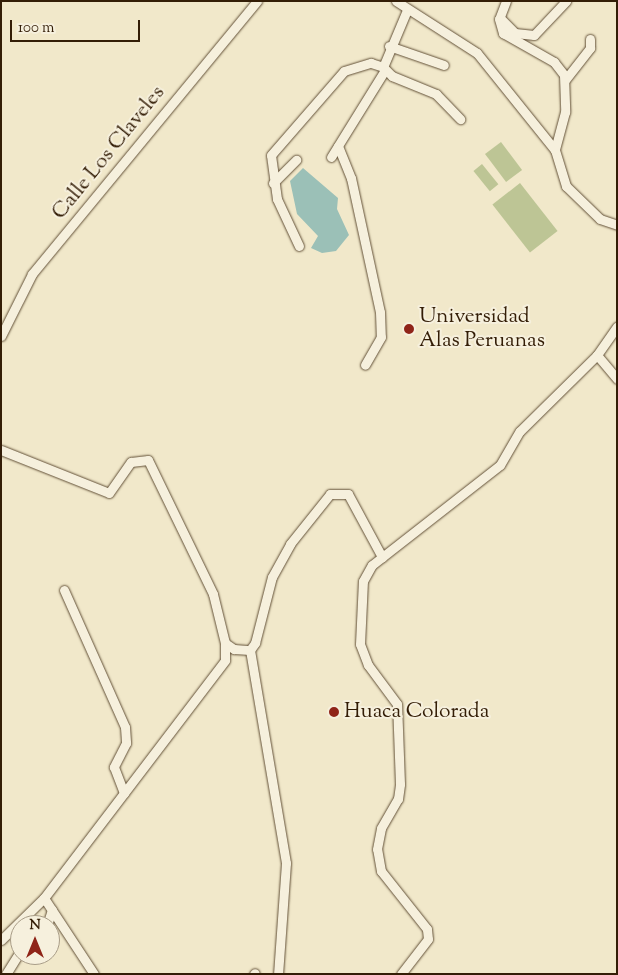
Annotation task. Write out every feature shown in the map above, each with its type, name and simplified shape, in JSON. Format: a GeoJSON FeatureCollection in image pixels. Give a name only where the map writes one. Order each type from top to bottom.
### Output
{"type":"FeatureCollection","features":[{"type":"Feature","properties":{"kind":"street","name":"Calle Los Claveles"},"geometry":{"type":"LineString","coordinates":[[1,336],[32,274],[257,1]]}},
{"type":"Feature","properties":{"kind":"street"},"geometry":{"type":"LineString","coordinates":[[396,1],[407,10],[477,53],[555,150],[566,186],[600,219],[617,226]]}},
{"type":"Feature","properties":{"kind":"street"},"geometry":{"type":"LineString","coordinates":[[506,1],[500,17],[504,33],[554,62],[565,80],[565,112],[555,150]]}},
{"type":"Feature","properties":{"kind":"street"},"geometry":{"type":"LineString","coordinates":[[500,17],[510,30],[534,35],[566,1]]}},
{"type":"Feature","properties":{"kind":"street"},"geometry":{"type":"LineString","coordinates":[[331,157],[384,68],[389,46],[407,10]]}},
{"type":"Feature","properties":{"kind":"street"},"geometry":{"type":"LineString","coordinates":[[565,80],[590,48],[590,39]]}},
{"type":"Feature","properties":{"kind":"street"},"geometry":{"type":"LineString","coordinates":[[389,46],[444,65]]}},
{"type":"Feature","properties":{"kind":"street"},"geometry":{"type":"LineString","coordinates":[[300,246],[273,183],[270,162],[277,146],[330,86],[357,65],[384,68],[436,94],[460,119]]}},
{"type":"Feature","properties":{"kind":"street"},"geometry":{"type":"LineString","coordinates":[[338,146],[351,178],[380,312],[381,336],[364,365]]}},
{"type":"Feature","properties":{"kind":"street"},"geometry":{"type":"LineString","coordinates":[[273,183],[296,160]]}},
{"type":"Feature","properties":{"kind":"street"},"geometry":{"type":"LineString","coordinates":[[401,974],[428,939],[424,920],[381,871],[377,849],[400,784],[397,704],[368,665],[360,644],[363,581],[382,557],[401,547],[500,464],[539,409],[597,355],[617,326]]}},
{"type":"Feature","properties":{"kind":"street"},"geometry":{"type":"LineString","coordinates":[[597,355],[617,379]]}},
{"type":"Feature","properties":{"kind":"street"},"geometry":{"type":"LineString","coordinates":[[1,450],[109,493],[131,462],[142,458],[153,465],[213,594],[226,643],[224,660],[124,793],[44,898],[1,940]]}},
{"type":"Feature","properties":{"kind":"street"},"geometry":{"type":"LineString","coordinates":[[250,650],[256,643],[272,577],[290,544],[330,494],[348,494],[382,557]]}},
{"type":"Feature","properties":{"kind":"street"},"geometry":{"type":"LineString","coordinates":[[64,590],[126,727],[126,743],[114,767],[124,793]]}},
{"type":"Feature","properties":{"kind":"street"},"geometry":{"type":"LineString","coordinates":[[226,643],[234,649],[250,650]]}},
{"type":"Feature","properties":{"kind":"street"},"geometry":{"type":"LineString","coordinates":[[250,650],[286,863],[278,974]]}},
{"type":"Feature","properties":{"kind":"street"},"geometry":{"type":"LineString","coordinates":[[44,898],[94,974]]}},
{"type":"Feature","properties":{"kind":"street"},"geometry":{"type":"LineString","coordinates":[[50,915],[52,910]]}},
{"type":"Feature","properties":{"kind":"green space"},"geometry":{"type":"Polygon","coordinates":[[[501,142],[522,170],[506,182],[485,154],[501,142]]]}},
{"type":"Feature","properties":{"kind":"green space"},"geometry":{"type":"Polygon","coordinates":[[[482,164],[498,184],[490,191],[473,171],[482,164]]]}},
{"type":"Feature","properties":{"kind":"green space"},"geometry":{"type":"Polygon","coordinates":[[[520,183],[558,231],[530,253],[492,205],[520,183]]]}},
{"type":"Feature","properties":{"kind":"water"},"geometry":{"type":"Polygon","coordinates":[[[303,168],[338,198],[337,209],[349,235],[336,251],[322,253],[311,248],[318,236],[297,214],[290,181],[303,168]]]}},
{"type":"Feature","properties":{"kind":"place","name":"Universidad Alas Peruanas"},"geometry":{"type":"Point","coordinates":[409,329]}},
{"type":"Feature","properties":{"kind":"place","name":"Huaca Colorada"},"geometry":{"type":"Point","coordinates":[334,712]}}]}
